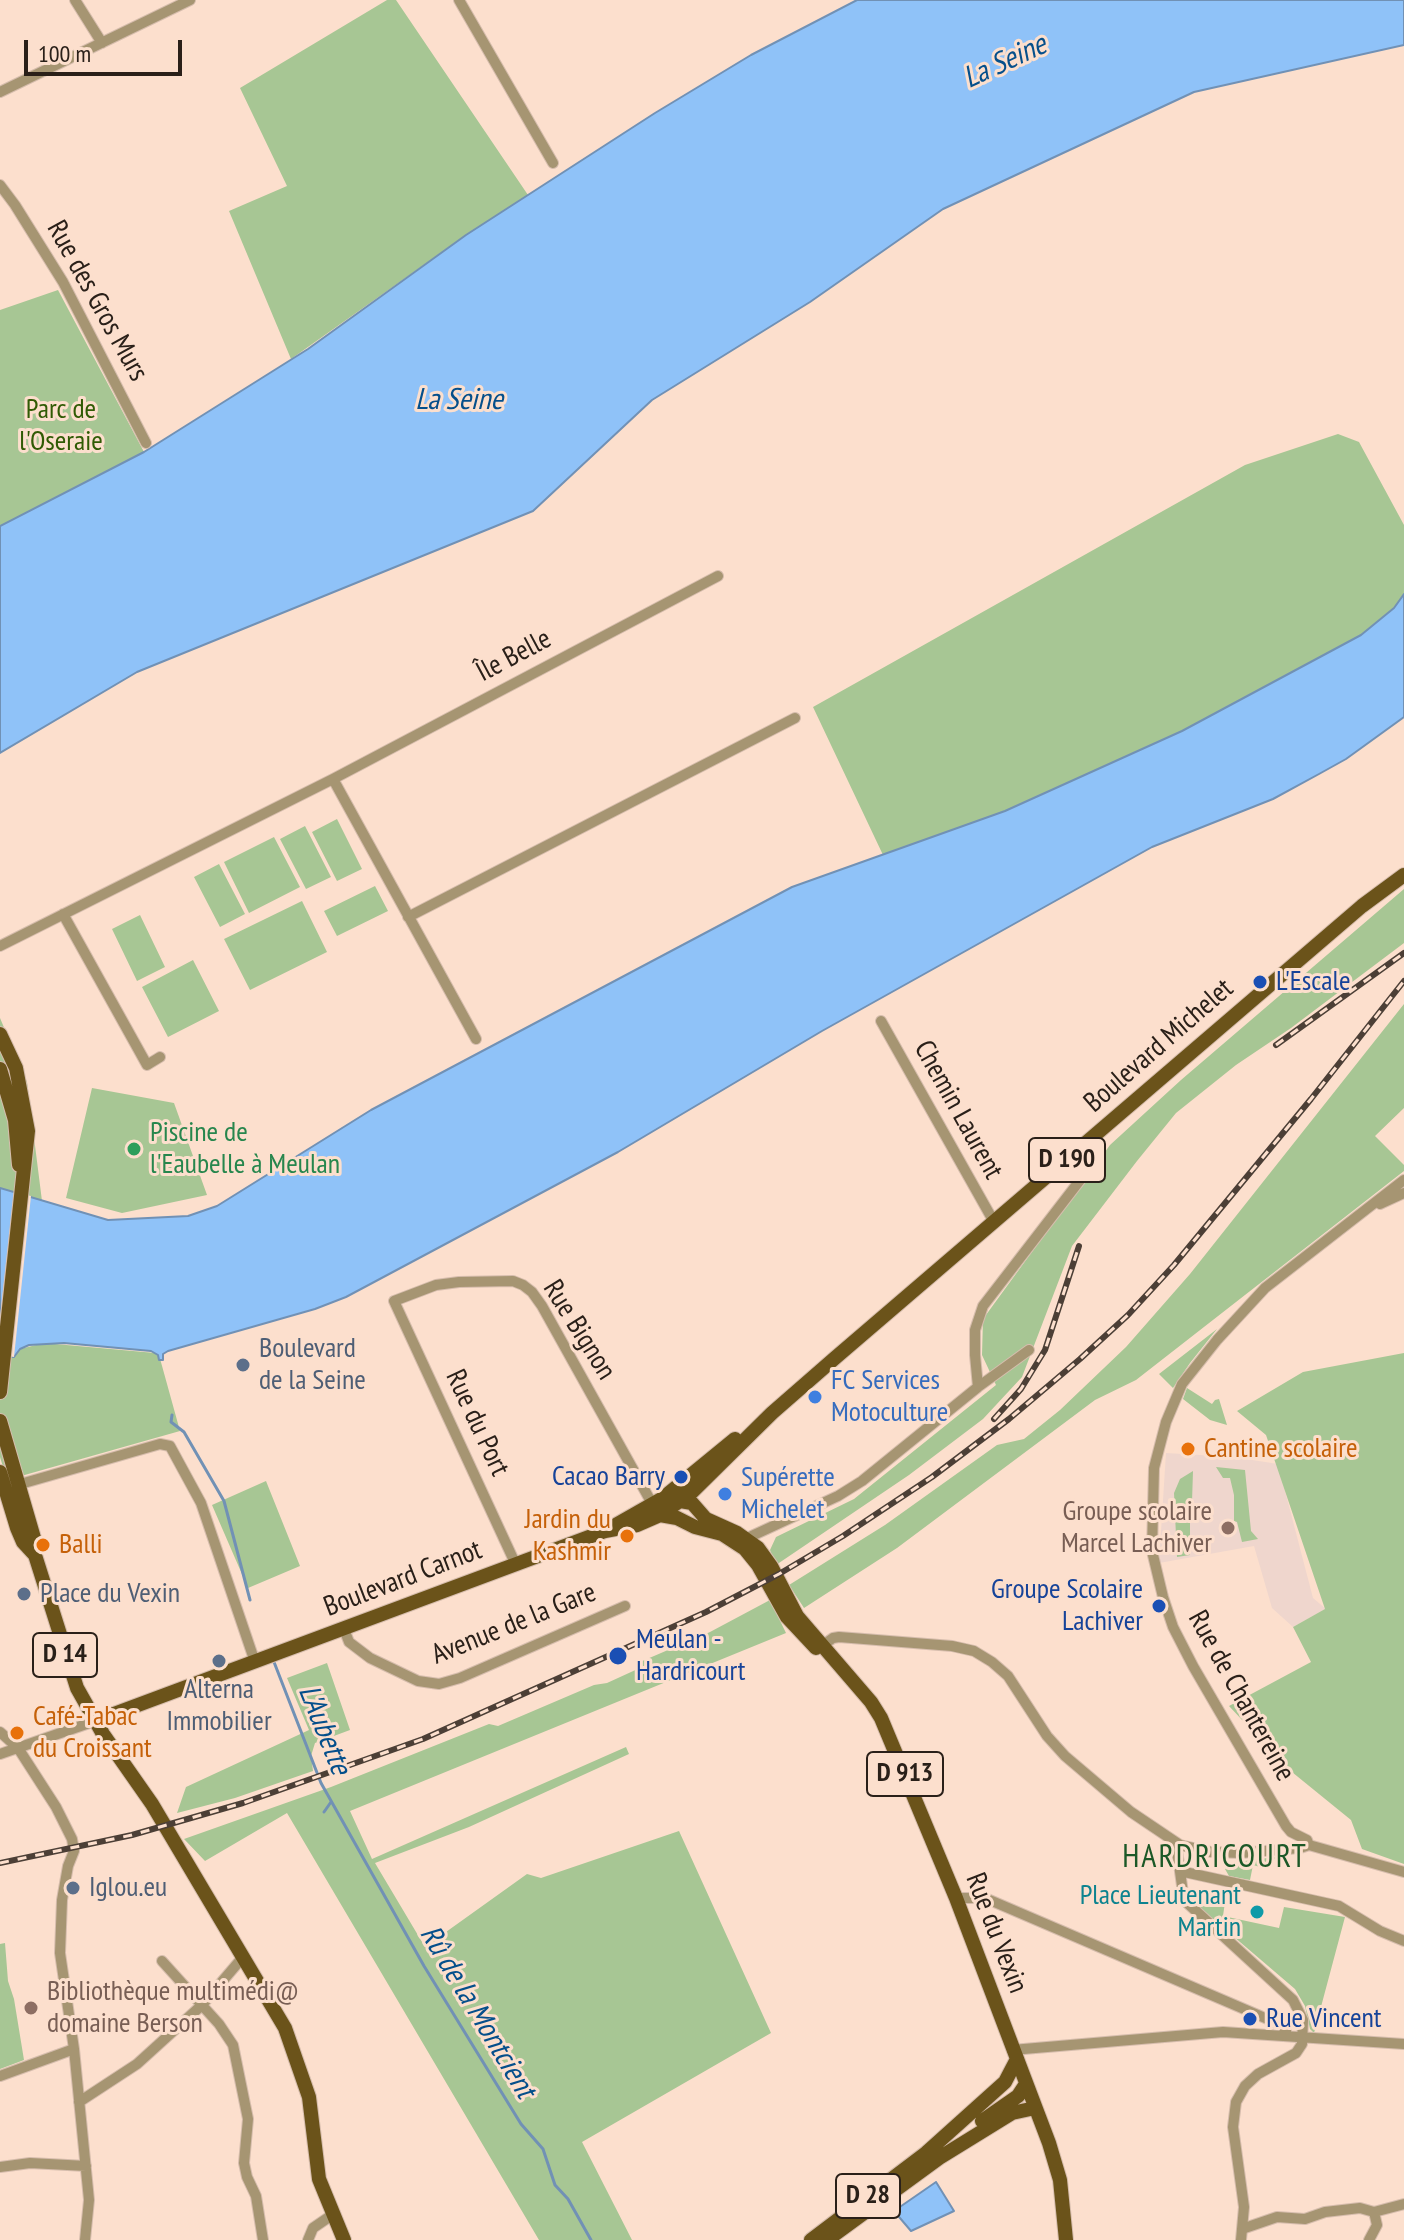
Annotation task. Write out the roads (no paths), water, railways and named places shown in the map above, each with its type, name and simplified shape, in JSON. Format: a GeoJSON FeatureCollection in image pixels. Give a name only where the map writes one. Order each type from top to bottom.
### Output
{"type":"FeatureCollection","features":[{"type":"Feature","properties":{"kind":"main road","name":"Boulevard Michelet"},"geometry":{"type":"LineString","coordinates":[[674,1503],[717,1452],[772,1413],[1362,906],[1404,865]]}},
{"type":"Feature","properties":{"kind":"main road","name":"Boulevard Michelet"},"geometry":{"type":"LineString","coordinates":[[1362,906],[1404,875]]}},
{"type":"Feature","properties":{"kind":"main road"},"geometry":{"type":"LineString","coordinates":[[0,1034],[16,1068],[28,1131],[0,1392]]}},
{"type":"Feature","properties":{"kind":"main road"},"geometry":{"type":"LineString","coordinates":[[0,1069],[15,1120],[21,1189]]}},
{"type":"Feature","properties":{"kind":"main road","name":"D 14"},"geometry":{"type":"LineString","coordinates":[[0,1421],[7,1487]]}},
{"type":"Feature","properties":{"kind":"main road","name":"D 14"},"geometry":{"type":"LineString","coordinates":[[0,1472],[23,1542],[35,1555],[71,1673],[95,1721],[147,1797],[285,2028],[313,2118],[319,2179],[344,2240]]}},
{"type":"Feature","properties":{"kind":"main road","name":"Boulevard Carnot"},"geometry":{"type":"LineString","coordinates":[[260,1660],[605,1531],[637,1525],[674,1503]]}},
{"type":"Feature","properties":{"kind":"main road","name":"Rue du Vexin"},"geometry":{"type":"LineString","coordinates":[[674,1503],[695,1527],[742,1541],[763,1553],[794,1612],[820,1648],[871,1702],[881,1718],[956,1898],[1035,2108],[1060,2180],[1066,2240]]}},
{"type":"Feature","properties":{"kind":"main road","name":"D 190"},"geometry":{"type":"LineString","coordinates":[[95,1721],[260,1660]]}},
{"type":"Feature","properties":{"kind":"main road","name":"D 28"},"geometry":{"type":"LineString","coordinates":[[811,2240],[926,2153],[1005,2082],[1014,2056]]}},
{"type":"Feature","properties":{"kind":"main road"},"geometry":{"type":"LineString","coordinates":[[1005,2082],[1026,2084]]}},
{"type":"Feature","properties":{"kind":"main road","name":"D 28"},"geometry":{"type":"LineString","coordinates":[[827,2240],[939,2158],[964,2134],[1018,2096],[1026,2084]]}},
{"type":"Feature","properties":{"kind":"main road"},"geometry":{"type":"LineString","coordinates":[[939,2158],[1012,2113],[1035,2108]]}},
{"type":"Feature","properties":{"kind":"street"},"geometry":{"type":"LineString","coordinates":[[75,0],[102,43]]}},
{"type":"Feature","properties":{"kind":"street"},"geometry":{"type":"LineString","coordinates":[[0,92],[190,0]]}},
{"type":"Feature","properties":{"kind":"street"},"geometry":{"type":"LineString","coordinates":[[459,0],[553,163]]}},
{"type":"Feature","properties":{"kind":"street","name":"Rue des Gros Murs"},"geometry":{"type":"LineString","coordinates":[[0,185],[63,282],[146,443]]}},
{"type":"Feature","properties":{"kind":"street","name":"Île Belle"},"geometry":{"type":"LineString","coordinates":[[0,946],[333,779],[718,576]]}},
{"type":"Feature","properties":{"kind":"street"},"geometry":{"type":"LineString","coordinates":[[408,917],[795,718]]}},
{"type":"Feature","properties":{"kind":"street"},"geometry":{"type":"LineString","coordinates":[[333,779],[476,1039]]}},
{"type":"Feature","properties":{"kind":"street"},"geometry":{"type":"LineString","coordinates":[[63,914],[147,1065],[160,1057]]}},
{"type":"Feature","properties":{"kind":"street","name":"Chemin Laurent"},"geometry":{"type":"LineString","coordinates":[[881,1021],[994,1222]]}},
{"type":"Feature","properties":{"kind":"street"},"geometry":{"type":"LineString","coordinates":[[978,1387],[975,1330],[983,1306],[1080,1180],[1094,1158],[1089,1141]]}},
{"type":"Feature","properties":{"kind":"street"},"geometry":{"type":"LineString","coordinates":[[1064,1161],[1080,1180]]}},
{"type":"Feature","properties":{"kind":"street","name":"Rue de Chantereine"},"geometry":{"type":"LineString","coordinates":[[1309,1845],[1307,1840],[1286,1826],[1173,1627],[1153,1560],[1152,1491],[1158,1447],[1182,1384],[1265,1288],[1404,1180]]}},
{"type":"Feature","properties":{"kind":"street"},"geometry":{"type":"LineString","coordinates":[[1362,1213],[1404,1193]]}},
{"type":"Feature","properties":{"kind":"street","name":"Rue Bignon"},"geometry":{"type":"LineString","coordinates":[[394,1301],[436,1285],[459,1282],[513,1281],[532,1292],[674,1503]]}},
{"type":"Feature","properties":{"kind":"street","name":"Rue du Port"},"geometry":{"type":"LineString","coordinates":[[394,1301],[516,1565]]}},
{"type":"Feature","properties":{"kind":"street"},"geometry":{"type":"LineString","coordinates":[[742,1541],[838,1496],[862,1481],[1029,1350]]}},
{"type":"Feature","properties":{"kind":"street"},"geometry":{"type":"LineString","coordinates":[[7,1487],[160,1444],[172,1449],[201,1503],[260,1660]]}},
{"type":"Feature","properties":{"kind":"street","name":"Avenue de la Gare"},"geometry":{"type":"LineString","coordinates":[[344,1629],[349,1642],[370,1658],[418,1681],[439,1684],[460,1678],[625,1606]]}},
{"type":"Feature","properties":{"kind":"street"},"geometry":{"type":"LineString","coordinates":[[820,1648],[839,1637],[952,1646],[974,1651],[1008,1676],[1047,1736],[1065,1756],[1131,1812],[1176,1843],[1189,1848],[1241,1853],[1309,1845],[1404,1872]]}},
{"type":"Feature","properties":{"kind":"street","name":"D 190"},"geometry":{"type":"LineString","coordinates":[[14,1745],[95,1721]]}},
{"type":"Feature","properties":{"kind":"street"},"geometry":{"type":"LineString","coordinates":[[0,1732],[14,1745],[56,1807],[72,1839],[74,1851],[68,1866],[60,1938],[86,2166],[89,2217],[85,2240]]}},
{"type":"Feature","properties":{"kind":"street"},"geometry":{"type":"LineString","coordinates":[[0,1754],[14,1745]]}},
{"type":"Feature","properties":{"kind":"street"},"geometry":{"type":"LineString","coordinates":[[1176,1843],[1182,1873],[1181,1893],[1187,1905],[1293,2000],[1300,2010],[1293,2035]]}},
{"type":"Feature","properties":{"kind":"street"},"geometry":{"type":"LineString","coordinates":[[1182,1873],[1189,1862],[1189,1848]]}},
{"type":"Feature","properties":{"kind":"street"},"geometry":{"type":"LineString","coordinates":[[1182,1873],[1339,1906],[1380,1931],[1404,1941]]}},
{"type":"Feature","properties":{"kind":"street"},"geometry":{"type":"LineString","coordinates":[[956,1898],[985,1898],[1272,2021],[1286,2028],[1302,2044],[1296,2053],[1258,2074],[1245,2086],[1236,2102],[1233,2127],[1244,2207],[1242,2234]]}},
{"type":"Feature","properties":{"kind":"street"},"geometry":{"type":"LineString","coordinates":[[79,2102],[137,2064],[202,2005],[243,1957]]}},
{"type":"Feature","properties":{"kind":"street"},"geometry":{"type":"LineString","coordinates":[[162,1961],[219,2024],[233,2045],[248,2119],[244,2163],[256,2196],[263,2240]]}},
{"type":"Feature","properties":{"kind":"street"},"geometry":{"type":"LineString","coordinates":[[1014,2056],[1223,2032],[1404,2044]]}},
{"type":"Feature","properties":{"kind":"street"},"geometry":{"type":"LineString","coordinates":[[0,2076],[74,2049]]}},
{"type":"Feature","properties":{"kind":"street"},"geometry":{"type":"LineString","coordinates":[[0,2167],[30,2163],[86,2166]]}},
{"type":"Feature","properties":{"kind":"street"},"geometry":{"type":"LineString","coordinates":[[1242,2234],[1277,2217],[1305,2219],[1325,2212],[1360,2208],[1374,2212],[1404,2204]]}},
{"type":"Feature","properties":{"kind":"street"},"geometry":{"type":"LineString","coordinates":[[1369,2240],[1377,2225],[1374,2212]]}},
{"type":"Feature","properties":{"kind":"street"},"geometry":{"type":"LineString","coordinates":[[308,2240],[313,2228],[332,2215]]}},
{"type":"Feature","properties":{"kind":"water","name":"La Seine"},"geometry":{"type":"Polygon","coordinates":[[[857,0],[1404,0],[1404,45],[1194,92],[943,209],[810,302],[652,400],[533,511],[137,672],[0,753],[0,526],[144,452],[308,349],[466,235],[655,113],[751,55],[857,0]]]}},
{"type":"Feature","properties":{"kind":"water"},"geometry":{"type":"Polygon","coordinates":[[[1404,594],[1404,717],[1346,759],[1273,799],[1152,847],[822,1031],[618,1152],[346,1297],[315,1309],[168,1351],[163,1354],[163,1360],[151,1351],[64,1343],[29,1345],[20,1349],[14,1357],[0,1355],[0,1188],[108,1220],[188,1216],[217,1206],[371,1110],[792,887],[1005,811],[1182,731],[1361,635],[1394,608],[1404,594]]]}},
{"type":"Feature","properties":{"kind":"water"},"geometry":{"type":"Polygon","coordinates":[[[936,2182],[954,2211],[911,2231],[894,2211],[936,2182]]]}},
{"type":"Feature","properties":{"kind":"waterway","name":"L'Aubette"},"geometry":{"type":"LineString","coordinates":[[172,1415],[171,1422],[184,1432],[224,1501],[250,1600]]}},
{"type":"Feature","properties":{"kind":"waterway","name":"Rû de la Montcient"},"geometry":{"type":"LineString","coordinates":[[274,1662],[321,1783],[424,1966],[521,2124],[543,2149],[555,2185],[568,2199],[591,2240]]}},
{"type":"Feature","properties":{"kind":"waterway","name":"L'Aubette"},"geometry":{"type":"LineString","coordinates":[[324,1812],[331,1802]]}},
{"type":"Feature","properties":{"kind":"railway"},"geometry":{"type":"LineString","coordinates":[[1276,1045],[1404,953]]}},
{"type":"Feature","properties":{"kind":"railway"},"geometry":{"type":"LineString","coordinates":[[0,1863],[132,1835],[243,1803],[423,1739],[706,1612],[843,1536],[932,1477],[1009,1419],[1128,1315],[1174,1265],[1404,981]]}},
{"type":"Feature","properties":{"kind":"railway"},"geometry":{"type":"LineString","coordinates":[[994,1419],[1021,1389],[1045,1350],[1079,1246]]}},
{"type":"Feature","properties":{"kind":"place","name":"L'Escale"},"geometry":{"type":"Point","coordinates":[1260,982]}},
{"type":"Feature","properties":{"kind":"place","name":"Piscine de l'Eaubelle à Meulan"},"geometry":{"type":"Point","coordinates":[134,1149]}},
{"type":"Feature","properties":{"kind":"place","name":"Boulevard de la Seine"},"geometry":{"type":"Point","coordinates":[243,1365]}},
{"type":"Feature","properties":{"kind":"place","name":"FC Services Motoculture"},"geometry":{"type":"Point","coordinates":[815,1397]}},
{"type":"Feature","properties":{"kind":"place","name":"Cantine scolaire"},"geometry":{"type":"Point","coordinates":[1188,1449]}},
{"type":"Feature","properties":{"kind":"place","name":"Cacao Barry"},"geometry":{"type":"Point","coordinates":[681,1477]}},
{"type":"Feature","properties":{"kind":"place","name":"Supérette Michelet"},"geometry":{"type":"Point","coordinates":[725,1494]}},
{"type":"Feature","properties":{"kind":"place","name":"Groupe scolaire Marcel Lachiver"},"geometry":{"type":"Point","coordinates":[1228,1528]}},
{"type":"Feature","properties":{"kind":"place","name":"Jardin du Kashmir"},"geometry":{"type":"Point","coordinates":[627,1536]}},
{"type":"Feature","properties":{"kind":"place","name":"Balli"},"geometry":{"type":"Point","coordinates":[43,1545]}},
{"type":"Feature","properties":{"kind":"place","name":"Place du Vexin"},"geometry":{"type":"Point","coordinates":[24,1594]}},
{"type":"Feature","properties":{"kind":"place","name":"Groupe Scolaire Lachiver"},"geometry":{"type":"Point","coordinates":[1159,1606]}},
{"type":"Feature","properties":{"kind":"place","name":"Meulan - Hardricourt"},"geometry":{"type":"Point","coordinates":[618,1656]}},
{"type":"Feature","properties":{"kind":"place","name":"Alterna Immobilier"},"geometry":{"type":"Point","coordinates":[219,1661]}},
{"type":"Feature","properties":{"kind":"place","name":"Café-Tabac du Croissant"},"geometry":{"type":"Point","coordinates":[17,1733]}},
{"type":"Feature","properties":{"kind":"place","name":"Iglou.eu"},"geometry":{"type":"Point","coordinates":[73,1888]}},
{"type":"Feature","properties":{"kind":"place","name":"Place Lieutenant Martin"},"geometry":{"type":"Point","coordinates":[1257,1912]}},
{"type":"Feature","properties":{"kind":"place","name":"Bibliothèque multimédi@ domaine Berson"},"geometry":{"type":"Point","coordinates":[31,2008]}},
{"type":"Feature","properties":{"kind":"place","name":"Rue Vincent"},"geometry":{"type":"Point","coordinates":[1250,2019]}},
{"type":"Feature","properties":{"kind":"district","name":"HARDRICOURT"},"geometry":{"type":"Point","coordinates":[1215,1858]}},
{"type":"Feature","properties":{"kind":"park label","name":"Parc de l'Oseraie"},"geometry":{"type":"Point","coordinates":[61,426]}}]}
